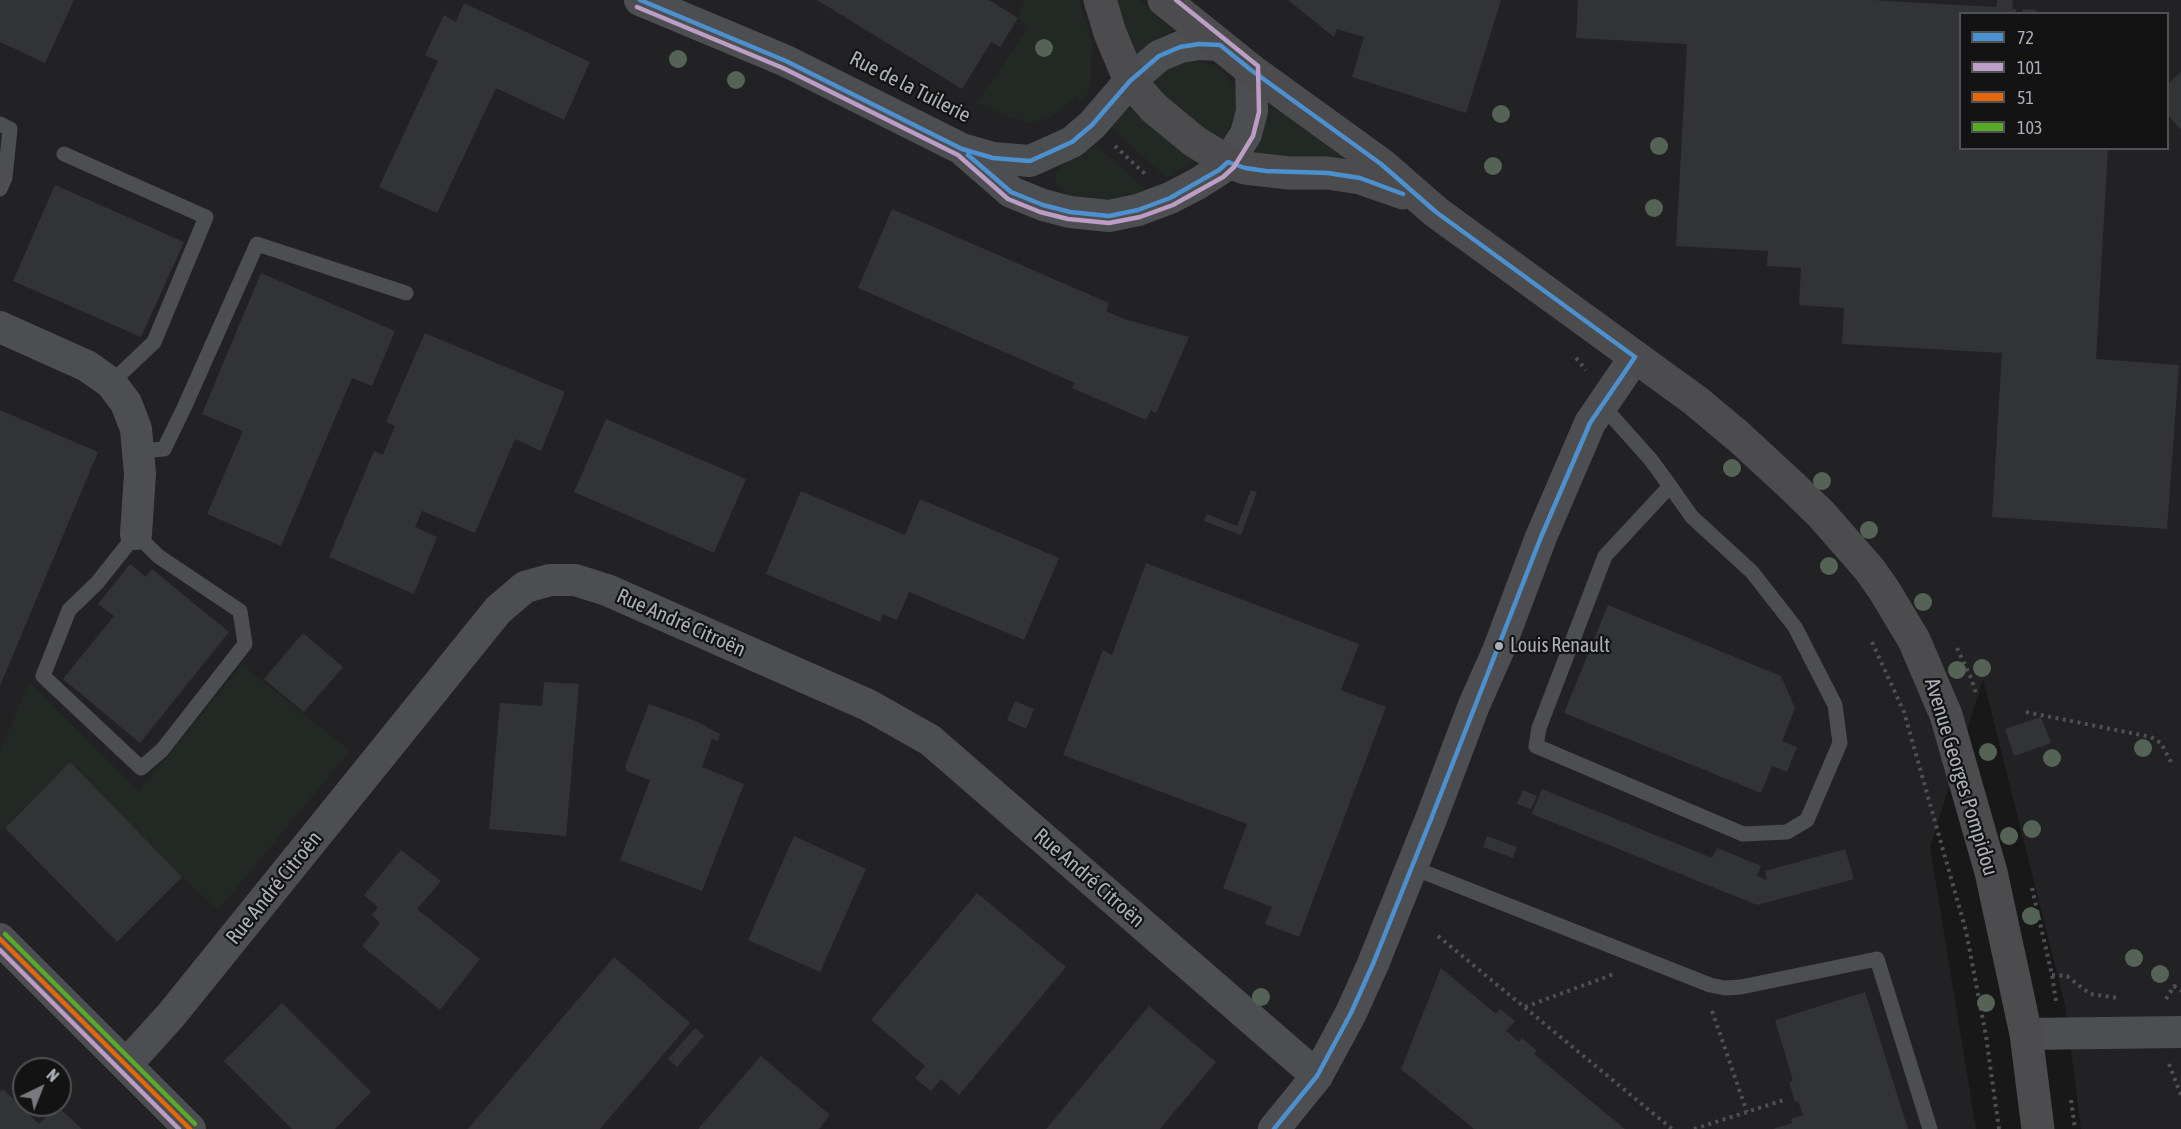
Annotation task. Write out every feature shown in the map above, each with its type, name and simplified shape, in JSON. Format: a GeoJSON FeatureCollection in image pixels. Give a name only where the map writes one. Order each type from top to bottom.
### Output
{"type":"FeatureCollection","features":[{"type":"Feature","properties":{"kind":"main road","name":"Avenue Georges Pompidou"},"geometry":{"type":"LineString","coordinates":[[1100,0],[1110,33],[1130,81],[1172,124],[1194,141],[1228,162],[1266,171],[1329,173],[1360,178],[1401,192],[1436,212]]}},
{"type":"Feature","properties":{"kind":"main road","name":"Avenue Georges Pompidou"},"geometry":{"type":"LineString","coordinates":[[1164,0],[1251,70],[1381,164],[1436,212],[1696,401],[1739,437],[1821,514],[1870,570],[1901,617],[1922,657],[1946,715],[1991,872],[2026,1034],[2038,1129]]}},
{"type":"Feature","properties":{"kind":"street","name":"Rue de la Tuilerie"},"geometry":{"type":"LineString","coordinates":[[640,0],[786,62],[962,149],[993,158],[1030,161],[1072,142],[1092,125],[1130,81],[1160,56],[1180,47],[1199,44],[1221,45]]}},
{"type":"Feature","properties":{"kind":"street","name":"Rue de la Tuilerie"},"geometry":{"type":"LineString","coordinates":[[962,149],[1011,192],[1043,205],[1070,212],[1109,216],[1138,210],[1170,198],[1219,170],[1228,162],[1246,134],[1252,111],[1251,70]]}},
{"type":"Feature","properties":{"kind":"street"},"geometry":{"type":"LineString","coordinates":[[0,327],[87,366],[111,383],[126,403],[136,429],[140,474],[136,534]]}},
{"type":"Feature","properties":{"kind":"street"},"geometry":{"type":"LineString","coordinates":[[1274,1129],[1317,1076],[1351,1013],[1474,705],[1498,651],[1540,537],[1590,423],[1635,357]]}},
{"type":"Feature","properties":{"kind":"street","name":"Rue André Citroën"},"geometry":{"type":"LineString","coordinates":[[126,1065],[172,1014],[498,610],[525,587],[550,580],[575,580],[607,590],[868,705],[930,740],[1317,1076]]}},
{"type":"Feature","properties":{"kind":"street"},"geometry":{"type":"LineString","coordinates":[[0,939],[190,1129]]}},
{"type":"Feature","properties":{"kind":"street"},"geometry":{"type":"LineString","coordinates":[[2026,1034],[2181,1032]]}},
{"type":"Feature","properties":{"kind":"lane"},"geometry":{"type":"LineString","coordinates":[[0,124],[10,129],[5,178],[0,189]]}},
{"type":"Feature","properties":{"kind":"lane"},"geometry":{"type":"LineString","coordinates":[[64,154],[206,217],[154,342],[111,383]]}},
{"type":"Feature","properties":{"kind":"lane"},"geometry":{"type":"LineString","coordinates":[[138,451],[164,449],[257,244],[406,293]]}},
{"type":"Feature","properties":{"kind":"lane"},"geometry":{"type":"LineString","coordinates":[[1602,405],[1651,460],[1670,486],[1692,517],[1752,572],[1795,627],[1835,705],[1840,743],[1807,820],[1787,832],[1743,834],[1536,746],[1539,728],[1605,556],[1670,486]]}},
{"type":"Feature","properties":{"kind":"lane"},"geometry":{"type":"LineString","coordinates":[[136,534],[158,556],[240,611],[245,644],[162,750],[141,768],[43,676],[69,610],[97,583],[136,534]]}},
{"type":"Feature","properties":{"kind":"lane"},"geometry":{"type":"LineString","coordinates":[[1411,867],[1649,961],[1725,988],[1741,987],[1877,960],[1930,1129]]}},
{"type":"Feature","properties":{"kind":"path"},"geometry":{"type":"LineString","coordinates":[[1092,125],[1170,198]]}},
{"type":"Feature","properties":{"kind":"path"},"geometry":{"type":"LineString","coordinates":[[2026,712],[2151,737],[2161,743],[2171,762]]}},
{"type":"Feature","properties":{"kind":"path"},"geometry":{"type":"LineString","coordinates":[[1438,936],[1672,1129]]}},
{"type":"Feature","properties":{"kind":"path"},"geometry":{"type":"LineString","coordinates":[[1525,1007],[1649,961]]}},
{"type":"Feature","properties":{"kind":"path"},"geometry":{"type":"LineString","coordinates":[[2052,975],[2067,976],[2090,994],[2122,998]]}},
{"type":"Feature","properties":{"kind":"path"},"geometry":{"type":"LineString","coordinates":[[1701,981],[1747,1112]]}},
{"type":"Feature","properties":{"kind":"path"},"geometry":{"type":"LineString","coordinates":[[2164,1003],[2174,986],[2181,991]]}},
{"type":"Feature","properties":{"kind":"path"},"geometry":{"type":"LineString","coordinates":[[1694,1129],[1784,1100]]}},
{"type":"Feature","properties":{"kind":"shaded area"},"geometry":{"type":"Polygon","coordinates":[[[0,0],[2181,0],[2181,1129],[2081,1129],[2065,1005],[1983,679],[1930,847],[1976,1129],[0,1129],[0,0]]]}},
{"type":"Feature","properties":{"kind":"shaded area"},"geometry":{"type":"Polygon","coordinates":[[[1024,0],[1079,0],[1092,43],[1091,86],[1082,102],[1076,98],[1050,117],[1032,123],[1004,115],[977,103],[1029,26],[1018,18],[1024,0]]]}},
{"type":"Feature","properties":{"kind":"shaded area"},"geometry":{"type":"Polygon","coordinates":[[[1111,0],[1138,0],[1173,31],[1156,38],[1133,58],[1111,0]]]}},
{"type":"Feature","properties":{"kind":"shaded area"},"geometry":{"type":"Polygon","coordinates":[[[1198,60],[1215,66],[1227,76],[1235,88],[1239,101],[1238,115],[1228,135],[1221,142],[1153,88],[1154,79],[1168,68],[1182,61],[1198,60]]]}},
{"type":"Feature","properties":{"kind":"shaded area"},"geometry":{"type":"Polygon","coordinates":[[[1130,106],[1198,159],[1172,176],[1166,177],[1112,128],[1112,125],[1130,106]]]}},
{"type":"Feature","properties":{"kind":"shaded area"},"geometry":{"type":"Polygon","coordinates":[[[1265,109],[1276,109],[1368,162],[1255,155],[1252,151],[1265,109]]]}},
{"type":"Feature","properties":{"kind":"shaded area"},"geometry":{"type":"Polygon","coordinates":[[[1096,145],[1145,189],[1144,193],[1104,202],[1069,197],[1056,184],[1055,175],[1062,164],[1096,145]]]}},
{"type":"Feature","properties":{"kind":"shaded area"},"geometry":{"type":"Polygon","coordinates":[[[242,665],[350,751],[218,910],[182,877],[70,763],[0,831],[0,751],[29,682],[139,791],[242,665]]]}},
{"type":"Feature","properties":{"kind":"building"},"geometry":{"type":"Polygon","coordinates":[[[0,0],[74,0],[45,63],[0,42],[0,0]]]}},
{"type":"Feature","properties":{"kind":"building"},"geometry":{"type":"Polygon","coordinates":[[[817,0],[989,0],[1018,18],[1000,47],[991,42],[962,89],[817,0]]]}},
{"type":"Feature","properties":{"kind":"building"},"geometry":{"type":"Polygon","coordinates":[[[1288,0],[1501,0],[1466,113],[1352,77],[1364,37],[1337,29],[1334,37],[1288,0]]]}},
{"type":"Feature","properties":{"kind":"building"},"geometry":{"type":"Polygon","coordinates":[[[1578,0],[1871,0],[1996,7],[1997,0],[2013,0],[2012,9],[2016,9],[2016,12],[1959,12],[1959,150],[2108,150],[2096,359],[2179,365],[2167,529],[1992,517],[2002,353],[1842,344],[1844,308],[1799,305],[1801,268],[1767,266],[1768,251],[1676,246],[1687,44],[1576,38],[1578,0]]]}},
{"type":"Feature","properties":{"kind":"building"},"geometry":{"type":"Polygon","coordinates":[[[464,3],[590,62],[564,120],[496,88],[437,213],[379,187],[438,61],[425,55],[444,15],[456,22],[464,3]]]}},
{"type":"Feature","properties":{"kind":"building"},"geometry":{"type":"Polygon","coordinates":[[[2023,9],[2037,10],[2037,12],[2022,12],[2023,9]]]}},
{"type":"Feature","properties":{"kind":"building"},"geometry":{"type":"Polygon","coordinates":[[[2181,72],[2181,130],[2169,116],[2169,83],[2181,72]]]}},
{"type":"Feature","properties":{"kind":"building"},"geometry":{"type":"Polygon","coordinates":[[[55,185],[184,242],[141,337],[13,281],[55,185]]]}},
{"type":"Feature","properties":{"kind":"building"},"geometry":{"type":"Polygon","coordinates":[[[892,209],[1109,303],[1106,311],[1124,319],[1189,337],[1156,413],[1151,410],[1146,420],[1072,388],[1075,383],[858,288],[892,209]]]}},
{"type":"Feature","properties":{"kind":"building"},"geometry":{"type":"Polygon","coordinates":[[[261,273],[395,331],[372,386],[352,378],[281,546],[207,514],[243,431],[202,414],[261,273]]]}},
{"type":"Feature","properties":{"kind":"building"},"geometry":{"type":"Polygon","coordinates":[[[425,333],[565,392],[541,451],[515,439],[475,533],[422,511],[415,527],[437,537],[414,594],[329,557],[374,451],[383,455],[395,426],[386,422],[425,333]]]}},
{"type":"Feature","properties":{"kind":"building"},"geometry":{"type":"Polygon","coordinates":[[[0,410],[98,452],[0,686],[0,410]]]}},
{"type":"Feature","properties":{"kind":"building"},"geometry":{"type":"Polygon","coordinates":[[[606,419],[746,479],[714,553],[574,492],[606,419]]]}},
{"type":"Feature","properties":{"kind":"building"},"geometry":{"type":"Polygon","coordinates":[[[1251,490],[1257,492],[1241,535],[1204,521],[1207,514],[1237,526],[1251,490]]]}},
{"type":"Feature","properties":{"kind":"building"},"geometry":{"type":"Polygon","coordinates":[[[801,491],[905,535],[920,499],[1059,558],[1024,640],[909,592],[897,620],[883,614],[880,622],[766,574],[801,491]]]}},
{"type":"Feature","properties":{"kind":"building"},"geometry":{"type":"Polygon","coordinates":[[[1146,563],[1359,644],[1341,690],[1386,707],[1299,937],[1265,924],[1272,907],[1223,888],[1247,824],[1063,755],[1103,650],[1112,655],[1146,563]]]}},
{"type":"Feature","properties":{"kind":"building"},"geometry":{"type":"Polygon","coordinates":[[[130,564],[146,577],[152,569],[229,632],[140,743],[63,679],[114,616],[98,604],[130,564]]]}},
{"type":"Feature","properties":{"kind":"building"},"geometry":{"type":"Polygon","coordinates":[[[1608,605],[1781,676],[1795,708],[1782,741],[1797,747],[1787,772],[1772,766],[1761,793],[1564,713],[1608,605]]]}},
{"type":"Feature","properties":{"kind":"building"},"geometry":{"type":"Polygon","coordinates":[[[303,633],[343,667],[304,712],[264,679],[303,633]]]}},
{"type":"Feature","properties":{"kind":"building"},"geometry":{"type":"Polygon","coordinates":[[[544,682],[579,684],[566,836],[489,829],[500,703],[542,706],[544,682]]]}},
{"type":"Feature","properties":{"kind":"building"},"geometry":{"type":"Polygon","coordinates":[[[1015,701],[1034,709],[1026,729],[1007,720],[1015,701]]]}},
{"type":"Feature","properties":{"kind":"building"},"geometry":{"type":"Polygon","coordinates":[[[649,704],[698,722],[720,734],[718,741],[712,739],[702,767],[744,784],[702,891],[620,860],[650,780],[626,771],[626,764],[649,704]]]}},
{"type":"Feature","properties":{"kind":"building"},"geometry":{"type":"Polygon","coordinates":[[[2041,717],[2051,743],[2014,756],[2005,729],[2041,717]]]}},
{"type":"Feature","properties":{"kind":"building"},"geometry":{"type":"Polygon","coordinates":[[[70,762],[182,877],[117,942],[5,828],[70,762]]]}},
{"type":"Feature","properties":{"kind":"building"},"geometry":{"type":"Polygon","coordinates":[[[1542,789],[1712,858],[1717,848],[1761,866],[1757,876],[1767,880],[1765,871],[1845,849],[1854,879],[1757,905],[1532,814],[1542,789]]]}},
{"type":"Feature","properties":{"kind":"building"},"geometry":{"type":"Polygon","coordinates":[[[1523,790],[1537,796],[1531,809],[1517,804],[1523,790]]]}},
{"type":"Feature","properties":{"kind":"building"},"geometry":{"type":"Polygon","coordinates":[[[794,836],[866,869],[820,972],[748,940],[794,836]]]}},
{"type":"Feature","properties":{"kind":"building"},"geometry":{"type":"Polygon","coordinates":[[[1487,836],[1517,847],[1513,858],[1483,847],[1487,836]]]}},
{"type":"Feature","properties":{"kind":"building"},"geometry":{"type":"Polygon","coordinates":[[[401,850],[441,881],[417,909],[480,959],[440,1010],[362,946],[380,923],[372,915],[378,907],[364,895],[401,850]]]}},
{"type":"Feature","properties":{"kind":"building"},"geometry":{"type":"Polygon","coordinates":[[[977,893],[1066,967],[959,1095],[941,1079],[931,1091],[915,1078],[925,1066],[871,1020],[977,893]]]}},
{"type":"Feature","properties":{"kind":"building"},"geometry":{"type":"Polygon","coordinates":[[[614,957],[690,1023],[600,1129],[468,1129],[614,957]]]}},
{"type":"Feature","properties":{"kind":"building"},"geometry":{"type":"Polygon","coordinates":[[[1441,968],[1496,1014],[1500,1009],[1515,1021],[1506,1031],[1519,1042],[1522,1038],[1537,1051],[1534,1054],[1625,1129],[1474,1129],[1401,1069],[1441,968]]]}},
{"type":"Feature","properties":{"kind":"building"},"geometry":{"type":"Polygon","coordinates":[[[1865,992],[1908,1129],[1773,1129],[1792,1123],[1791,1119],[1803,1115],[1798,1101],[1795,1102],[1789,1082],[1793,1081],[1775,1020],[1865,992]]]}},
{"type":"Feature","properties":{"kind":"building"},"geometry":{"type":"Polygon","coordinates":[[[282,1003],[371,1092],[335,1129],[292,1129],[224,1061],[282,1003]]]}},
{"type":"Feature","properties":{"kind":"building"},"geometry":{"type":"Polygon","coordinates":[[[1149,1006],[1216,1062],[1160,1129],[1046,1129],[1149,1006]]]}},
{"type":"Feature","properties":{"kind":"building"},"geometry":{"type":"Polygon","coordinates":[[[695,1028],[704,1036],[677,1067],[668,1059],[695,1028]]]}},
{"type":"Feature","properties":{"kind":"building"},"geometry":{"type":"Polygon","coordinates":[[[761,1056],[830,1115],[819,1129],[698,1129],[761,1056]]]}},
{"type":"Feature","properties":{"kind":"building"},"geometry":{"type":"Polygon","coordinates":[[[3,1089],[12,1098],[12,1117],[32,1117],[39,1124],[46,1117],[69,1117],[82,1129],[0,1129],[0,1092],[3,1089]]]}},
{"type":"Feature","properties":{"kind":"transit line","name":"72"},"geometry":{"type":"LineString","coordinates":[[640,0],[786,61],[962,149],[993,158],[1030,161],[1072,142],[1092,125],[1130,81],[1159,56],[1180,47],[1199,44],[1220,45],[1381,164],[1436,212],[1635,357]]}},
{"type":"Feature","properties":{"kind":"transit line","name":"101"},"geometry":{"type":"LineString","coordinates":[[637,7],[783,68],[958,155],[1008,199],[1040,212],[1068,219],[1109,223],[1140,217],[1173,205],[1223,177],[1234,167],[1253,136],[1259,112],[1258,66],[1176,0]]}},
{"type":"Feature","properties":{"kind":"transit line","name":"72"},"geometry":{"type":"LineString","coordinates":[[968,155],[1011,192],[1043,205],[1070,212],[1109,216],[1138,210],[1170,198],[1219,170],[1228,162],[1245,168],[1266,171],[1328,173],[1360,178],[1403,194]]}},
{"type":"Feature","properties":{"kind":"transit line","name":"72"},"geometry":{"type":"LineString","coordinates":[[1274,1129],[1317,1076],[1351,1013],[1431,819],[1541,537],[1590,423],[1635,357]]}},
{"type":"Feature","properties":{"kind":"transit line","name":"103"},"geometry":{"type":"LineString","coordinates":[[5,934],[195,1124]]}},
{"type":"Feature","properties":{"kind":"transit line","name":"51"},"geometry":{"type":"LineString","coordinates":[[0,939],[190,1129]]}},
{"type":"Feature","properties":{"kind":"transit line","name":"101"},"geometry":{"type":"LineString","coordinates":[[0,950],[179,1129]]}},
{"type":"Feature","properties":{"kind":"place","name":"Louis Renault"},"geometry":{"type":"Point","coordinates":[1499,646]}}]}
